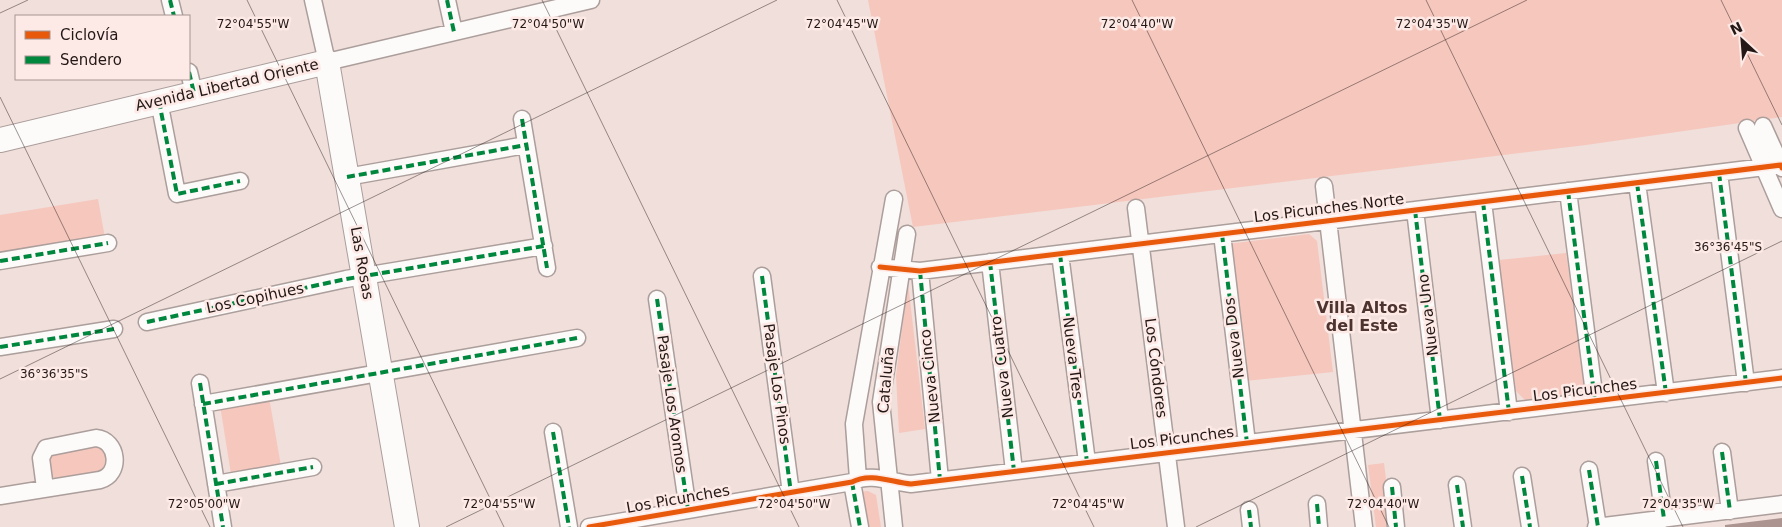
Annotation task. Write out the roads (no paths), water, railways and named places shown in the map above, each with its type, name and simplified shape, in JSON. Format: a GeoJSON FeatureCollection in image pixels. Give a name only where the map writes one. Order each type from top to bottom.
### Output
{"type":"FeatureCollection","features":[{"type":"Feature","properties":{"kind":"main road","name":"Avenida Libertad Oriente"},"geometry":{"type":"LineString","coordinates":[[0,140],[159,101],[192,82],[327,62]]}},
{"type":"Feature","properties":{"kind":"main road","name":"Las Rosas"},"geometry":{"type":"LineString","coordinates":[[327,62],[407,527]]}},
{"type":"Feature","properties":{"kind":"street"},"geometry":{"type":"LineString","coordinates":[[170,0],[174,15]]}},
{"type":"Feature","properties":{"kind":"street","name":"Las Rosas"},"geometry":{"type":"LineString","coordinates":[[313,0],[327,62]]}},
{"type":"Feature","properties":{"kind":"street"},"geometry":{"type":"LineString","coordinates":[[447,0],[454,32]]}},
{"type":"Feature","properties":{"kind":"street","name":"Avenida Libertad Oriente"},"geometry":{"type":"LineString","coordinates":[[327,62],[591,0]]}},
{"type":"Feature","properties":{"kind":"street"},"geometry":{"type":"LineString","coordinates":[[159,101],[177,194],[240,181]]}},
{"type":"Feature","properties":{"kind":"street"},"geometry":{"type":"LineString","coordinates":[[522,119],[547,268]]}},
{"type":"Feature","properties":{"kind":"street"},"geometry":{"type":"LineString","coordinates":[[1781,167],[1755,127],[1764,168],[1782,209]]}},
{"type":"Feature","properties":{"kind":"street"},"geometry":{"type":"LineString","coordinates":[[347,177],[526,145]]}},
{"type":"Feature","properties":{"kind":"street","name":"Los Picunches Norte"},"geometry":{"type":"LineString","coordinates":[[880,267],[920,271],[1781,167]]}},
{"type":"Feature","properties":{"kind":"street"},"geometry":{"type":"LineString","coordinates":[[1719,173],[1746,383]]}},
{"type":"Feature","properties":{"kind":"street"},"geometry":{"type":"LineString","coordinates":[[1637,183],[1666,393]]}},
{"type":"Feature","properties":{"kind":"street"},"geometry":{"type":"LineString","coordinates":[[1324,186],[1364,527]]}},
{"type":"Feature","properties":{"kind":"street"},"geometry":{"type":"LineString","coordinates":[[1568,192],[1596,401]]}},
{"type":"Feature","properties":{"kind":"street","name":"Cataluña"},"geometry":{"type":"LineString","coordinates":[[860,527],[855,480],[854,424],[880,267],[894,199]]}},
{"type":"Feature","properties":{"kind":"street"},"geometry":{"type":"LineString","coordinates":[[1483,202],[1509,412]]}},
{"type":"Feature","properties":{"kind":"street","name":"Los Cóndores"},"geometry":{"type":"LineString","coordinates":[[1136,208],[1176,527]]}},
{"type":"Feature","properties":{"kind":"street","name":"Nueva Uno"},"geometry":{"type":"LineString","coordinates":[[1415,210],[1440,420]]}},
{"type":"Feature","properties":{"kind":"street","name":"Cataluña"},"geometry":{"type":"LineString","coordinates":[[894,527],[881,402],[907,234]]}},
{"type":"Feature","properties":{"kind":"street","name":"Nueva Dos"},"geometry":{"type":"LineString","coordinates":[[1222,234],[1247,443]]}},
{"type":"Feature","properties":{"kind":"street"},"geometry":{"type":"LineString","coordinates":[[0,261],[108,243]]}},
{"type":"Feature","properties":{"kind":"street","name":"Los Copihues"},"geometry":{"type":"LineString","coordinates":[[147,322],[364,276],[544,246]]}},
{"type":"Feature","properties":{"kind":"street","name":"Nueva Tres"},"geometry":{"type":"LineString","coordinates":[[1060,254],[1087,462]]}},
{"type":"Feature","properties":{"kind":"street","name":"Nueva Cuatro"},"geometry":{"type":"LineString","coordinates":[[990,262],[1014,471]]}},
{"type":"Feature","properties":{"kind":"street","name":"Nueva Cinco"},"geometry":{"type":"LineString","coordinates":[[920,271],[940,480]]}},
{"type":"Feature","properties":{"kind":"street","name":"Pasaje Los Pinos"},"geometry":{"type":"LineString","coordinates":[[762,276],[792,493]]}},
{"type":"Feature","properties":{"kind":"street","name":"Pasaje Los Aromos"},"geometry":{"type":"LineString","coordinates":[[657,298],[688,510]]}},
{"type":"Feature","properties":{"kind":"street"},"geometry":{"type":"LineString","coordinates":[[0,347],[114,329]]}},
{"type":"Feature","properties":{"kind":"street"},"geometry":{"type":"LineString","coordinates":[[203,404],[578,338]]}},
{"type":"Feature","properties":{"kind":"street","name":"Los Picunches"},"geometry":{"type":"LineString","coordinates":[[589,527],[792,493],[871,477],[911,484],[1782,378]]}},
{"type":"Feature","properties":{"kind":"street"},"geometry":{"type":"LineString","coordinates":[[200,383],[223,527]]}},
{"type":"Feature","properties":{"kind":"street"},"geometry":{"type":"LineString","coordinates":[[553,432],[569,527]]}},
{"type":"Feature","properties":{"kind":"street"},"geometry":{"type":"LineString","coordinates":[[0,496],[108,477],[113,472],[115,464],[111,445],[105,440],[96,438],[46,448],[41,458],[45,488]]}},
{"type":"Feature","properties":{"kind":"street"},"geometry":{"type":"LineString","coordinates":[[1722,452],[1730,511]]}},
{"type":"Feature","properties":{"kind":"street"},"geometry":{"type":"LineString","coordinates":[[1656,461],[1664,519]]}},
{"type":"Feature","properties":{"kind":"street"},"geometry":{"type":"LineString","coordinates":[[216,484],[313,467]]}},
{"type":"Feature","properties":{"kind":"street"},"geometry":{"type":"LineString","coordinates":[[1589,470],[1597,527],[1782,504]]}},
{"type":"Feature","properties":{"kind":"street"},"geometry":{"type":"LineString","coordinates":[[1522,476],[1530,527]]}},
{"type":"Feature","properties":{"kind":"street"},"geometry":{"type":"LineString","coordinates":[[1457,484],[1463,527]]}},
{"type":"Feature","properties":{"kind":"street"},"geometry":{"type":"LineString","coordinates":[[1392,487],[1396,527]]}},
{"type":"Feature","properties":{"kind":"street"},"geometry":{"type":"LineString","coordinates":[[1317,504],[1320,527]]}},
{"type":"Feature","properties":{"kind":"street"},"geometry":{"type":"LineString","coordinates":[[1249,510],[1251,527]]}},
{"type":"Feature","properties":{"kind":"district","name":"Villa Altos del Este"},"geometry":{"type":"Point","coordinates":[1362,316]}}]}
